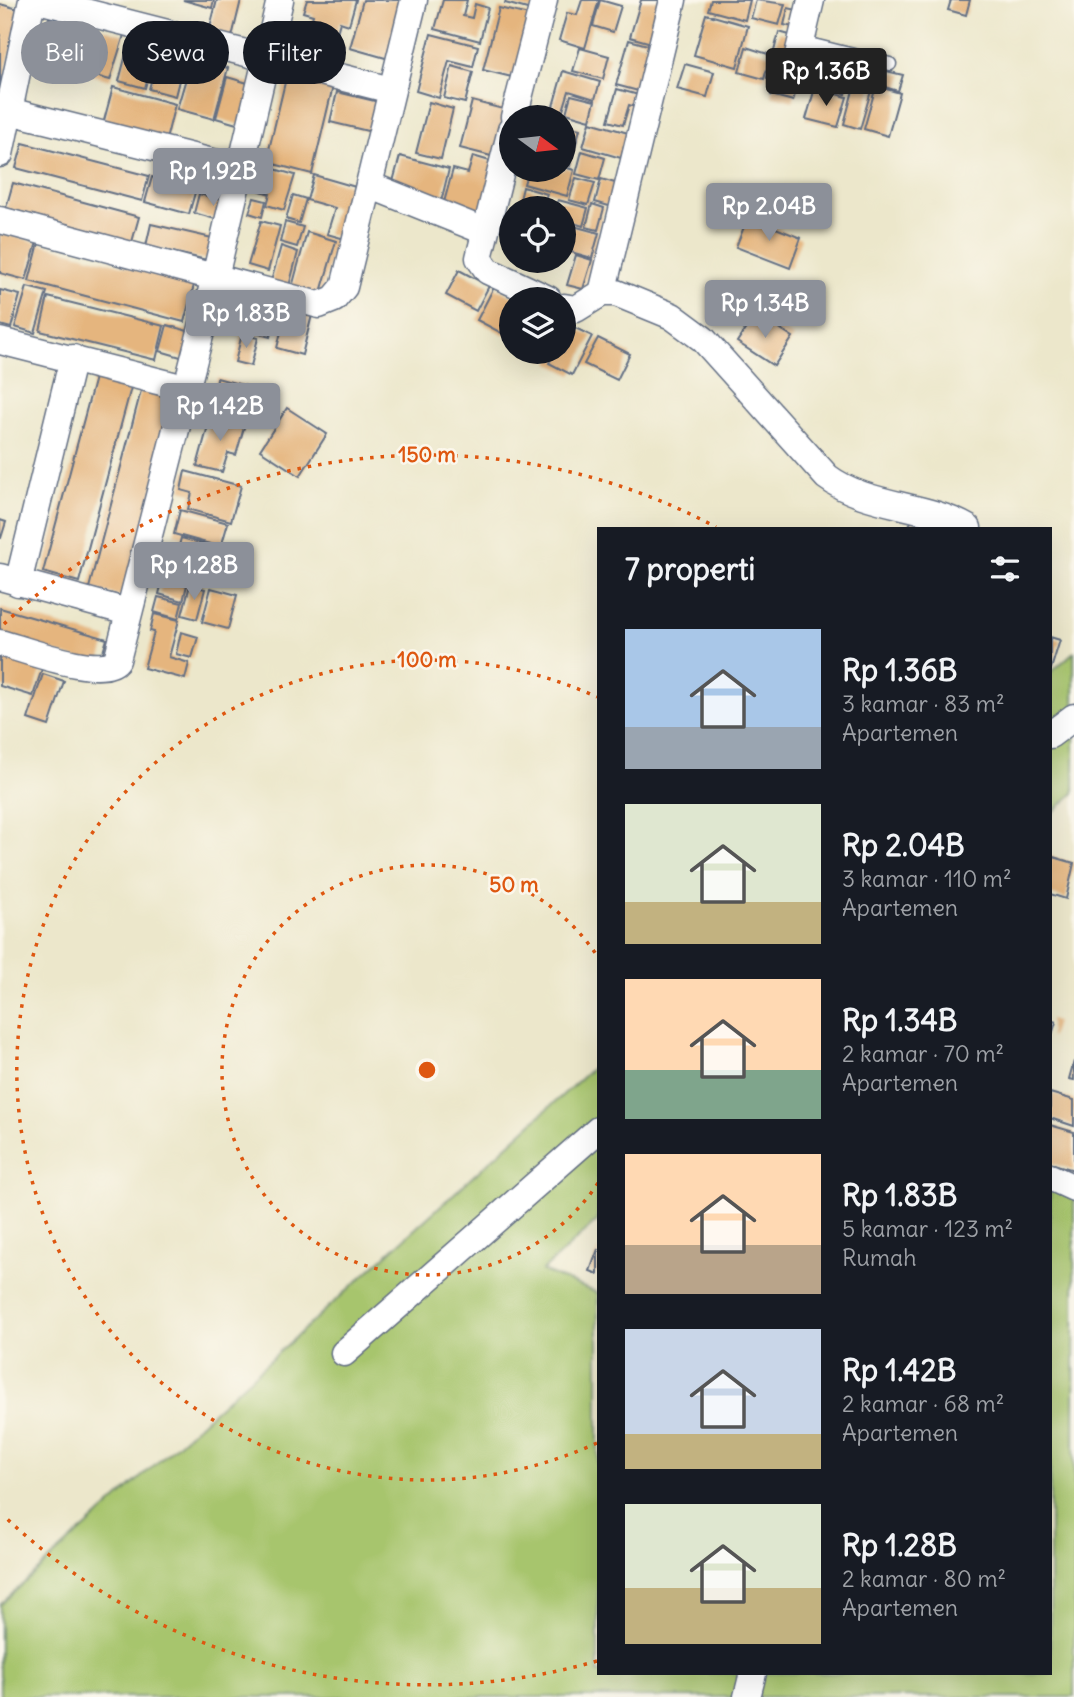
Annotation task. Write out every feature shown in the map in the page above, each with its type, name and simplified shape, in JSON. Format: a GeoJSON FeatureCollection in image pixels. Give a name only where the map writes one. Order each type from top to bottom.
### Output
{"type":"FeatureCollection","features":[{"type":"Feature","properties":{"kind":"street"},"geometry":{"type":"LineString","coordinates":[[0,154],[32,0]]}},
{"type":"Feature","properties":{"kind":"street"},"geometry":{"type":"LineString","coordinates":[[38,0],[243,54]]}},
{"type":"Feature","properties":{"kind":"street"},"geometry":{"type":"LineString","coordinates":[[275,21],[280,0]]}},
{"type":"Feature","properties":{"kind":"street"},"geometry":{"type":"LineString","coordinates":[[0,220],[319,305],[328,304],[344,287],[414,0]]}},
{"type":"Feature","properties":{"kind":"street"},"geometry":{"type":"LineString","coordinates":[[517,105],[544,0]]}},
{"type":"Feature","properties":{"kind":"street"},"geometry":{"type":"LineString","coordinates":[[602,293],[673,0]]}},
{"type":"Feature","properties":{"kind":"street"},"geometry":{"type":"LineString","coordinates":[[793,76],[811,0]]}},
{"type":"Feature","properties":{"kind":"street"},"geometry":{"type":"LineString","coordinates":[[346,79],[391,90]]}},
{"type":"Feature","properties":{"kind":"street"},"geometry":{"type":"LineString","coordinates":[[0,643],[87,667],[105,668],[117,660],[215,277],[260,84]]}},
{"type":"Feature","properties":{"kind":"street"},"geometry":{"type":"LineString","coordinates":[[9,111],[240,169]]}},
{"type":"Feature","properties":{"kind":"street"},"geometry":{"type":"LineString","coordinates":[[499,175],[479,258],[488,271],[522,287]]}},
{"type":"Feature","properties":{"kind":"street"},"geometry":{"type":"LineString","coordinates":[[369,186],[484,231]]}},
{"type":"Feature","properties":{"kind":"street"},"geometry":{"type":"LineString","coordinates":[[576,309],[584,307],[602,293],[616,293],[672,316],[703,339],[827,477],[842,489],[947,516],[966,527]]}},
{"type":"Feature","properties":{"kind":"street"},"geometry":{"type":"LineString","coordinates":[[0,341],[185,388]]}},
{"type":"Feature","properties":{"kind":"street"},"geometry":{"type":"LineString","coordinates":[[73,358],[9,580],[128,612]]}},
{"type":"Feature","properties":{"kind":"street"},"geometry":{"type":"LineString","coordinates":[[1052,734],[1074,717]]}},
{"type":"Feature","properties":{"kind":"street"},"geometry":{"type":"LineString","coordinates":[[344,1353],[597,1131]]}},
{"type":"Feature","properties":{"kind":"street"},"geometry":{"type":"LineString","coordinates":[[1052,1178],[1074,1188]]}},
{"type":"Feature","properties":{"kind":"street"},"geometry":{"type":"LineString","coordinates":[[747,1697],[752,1675]]}},
{"type":"Feature","properties":{"kind":"lane"},"geometry":{"type":"LineString","coordinates":[[801,42],[890,64]]}},
{"type":"Feature","properties":{"kind":"green space"},"geometry":{"type":"Polygon","coordinates":[[[1074,652],[1074,793],[1052,813],[1052,671],[1074,652]]]}},
{"type":"Feature","properties":{"kind":"green space"},"geometry":{"type":"Polygon","coordinates":[[[597,1064],[597,1221],[542,1271],[597,1293],[597,1675],[1052,1675],[1052,1185],[1074,1195],[1074,1697],[0,1697],[0,1605],[597,1064]]]}},
{"type":"Feature","properties":{"kind":"building"},"geometry":{"type":"Polygon","coordinates":[[[183,0],[214,0],[212,8],[183,0]]]}},
{"type":"Feature","properties":{"kind":"building"},"geometry":{"type":"Polygon","coordinates":[[[217,0],[241,0],[232,37],[229,36],[229,21],[212,21],[217,0]]]}},
{"type":"Feature","properties":{"kind":"building"},"geometry":{"type":"Polygon","coordinates":[[[307,0],[356,0],[349,25],[346,21],[311,21],[313,15],[303,12],[307,0]]]}},
{"type":"Feature","properties":{"kind":"building"},"geometry":{"type":"Polygon","coordinates":[[[363,0],[406,0],[389,59],[350,48],[363,0]]]}},
{"type":"Feature","properties":{"kind":"building"},"geometry":{"type":"Polygon","coordinates":[[[443,0],[467,0],[463,16],[472,18],[475,4],[488,8],[480,41],[435,29],[443,0]]]}},
{"type":"Feature","properties":{"kind":"building"},"geometry":{"type":"Polygon","coordinates":[[[506,0],[538,0],[535,11],[505,3],[506,0]]]}},
{"type":"Feature","properties":{"kind":"building"},"geometry":{"type":"Polygon","coordinates":[[[582,0],[599,0],[585,48],[559,40],[567,13],[577,15],[582,0]]]}},
{"type":"Feature","properties":{"kind":"building"},"geometry":{"type":"Polygon","coordinates":[[[600,0],[621,6],[613,32],[593,26],[600,0]]]}},
{"type":"Feature","properties":{"kind":"building"},"geometry":{"type":"Polygon","coordinates":[[[641,0],[667,0],[655,44],[630,37],[641,0]]]}},
{"type":"Feature","properties":{"kind":"building"},"geometry":{"type":"Polygon","coordinates":[[[711,0],[750,0],[745,20],[708,10],[711,0]]]}},
{"type":"Feature","properties":{"kind":"building"},"geometry":{"type":"Polygon","coordinates":[[[756,0],[785,4],[779,25],[751,18],[756,0]]]}},
{"type":"Feature","properties":{"kind":"building"},"geometry":{"type":"Polygon","coordinates":[[[951,0],[970,0],[966,15],[948,10],[951,0]]]}},
{"type":"Feature","properties":{"kind":"building"},"geometry":{"type":"Polygon","coordinates":[[[0,4],[22,10],[1,88],[0,87],[0,4]]]}},
{"type":"Feature","properties":{"kind":"building"},"geometry":{"type":"Polygon","coordinates":[[[499,8],[533,16],[516,78],[483,70],[499,8]]]}},
{"type":"Feature","properties":{"kind":"building"},"geometry":{"type":"Polygon","coordinates":[[[788,8],[806,12],[802,29],[784,25],[788,8]]]}},
{"type":"Feature","properties":{"kind":"building"},"geometry":{"type":"Polygon","coordinates":[[[706,14],[748,26],[737,67],[694,55],[706,14]]]}},
{"type":"Feature","properties":{"kind":"building"},"geometry":{"type":"Polygon","coordinates":[[[108,30],[122,34],[108,79],[108,30]]]}},
{"type":"Feature","properties":{"kind":"building"},"geometry":{"type":"Polygon","coordinates":[[[779,32],[800,38],[795,58],[781,54],[774,80],[767,78],[779,32]]]}},
{"type":"Feature","properties":{"kind":"building"},"geometry":{"type":"Polygon","coordinates":[[[431,34],[478,46],[473,67],[449,61],[439,98],[416,91],[431,34]]]}},
{"type":"Feature","properties":{"kind":"building"},"geometry":{"type":"Polygon","coordinates":[[[629,40],[655,47],[642,92],[616,85],[629,40]]]}},
{"type":"Feature","properties":{"kind":"building"},"geometry":{"type":"Polygon","coordinates":[[[746,47],[771,55],[764,79],[739,72],[746,47]]]}},
{"type":"Feature","properties":{"kind":"building"},"geometry":{"type":"Polygon","coordinates":[[[580,48],[609,56],[603,79],[573,71],[580,48]]]}},
{"type":"Feature","properties":{"kind":"building"},"geometry":{"type":"Polygon","coordinates":[[[822,56],[854,65],[846,94],[814,85],[822,56]]]}},
{"type":"Feature","properties":{"kind":"building"},"geometry":{"type":"Polygon","coordinates":[[[685,64],[714,72],[707,97],[677,89],[685,64]]]}},
{"type":"Feature","properties":{"kind":"building"},"geometry":{"type":"Polygon","coordinates":[[[452,66],[473,72],[465,103],[444,98],[452,66]]]}},
{"type":"Feature","properties":{"kind":"building"},"geometry":{"type":"Polygon","coordinates":[[[866,67],[881,71],[877,83],[863,78],[866,67]]]}},
{"type":"Feature","properties":{"kind":"building"},"geometry":{"type":"Polygon","coordinates":[[[882,70],[903,75],[898,91],[878,85],[882,70]]]}},
{"type":"Feature","properties":{"kind":"building"},"geometry":{"type":"Polygon","coordinates":[[[563,71],[600,82],[595,99],[569,91],[565,105],[553,105],[563,71]]]}},
{"type":"Feature","properties":{"kind":"building"},"geometry":{"type":"Polygon","coordinates":[[[229,78],[243,82],[243,84],[258,86],[247,127],[216,118],[229,78]]]}},
{"type":"Feature","properties":{"kind":"building"},"geometry":{"type":"Polygon","coordinates":[[[776,78],[798,84],[793,101],[771,95],[776,78]]]}},
{"type":"Feature","properties":{"kind":"building"},"geometry":{"type":"Polygon","coordinates":[[[856,79],[873,84],[860,129],[844,124],[856,79]]]}},
{"type":"Feature","properties":{"kind":"building"},"geometry":{"type":"Polygon","coordinates":[[[130,84],[146,84],[145,88],[130,84]]]}},
{"type":"Feature","properties":{"kind":"building"},"geometry":{"type":"Polygon","coordinates":[[[150,84],[178,84],[175,96],[149,89],[150,84]]]}},
{"type":"Feature","properties":{"kind":"building"},"geometry":{"type":"Polygon","coordinates":[[[184,84],[224,84],[214,119],[177,109],[184,84]]]}},
{"type":"Feature","properties":{"kind":"building"},"geometry":{"type":"Polygon","coordinates":[[[285,84],[333,86],[312,174],[266,162],[285,84]]]}},
{"type":"Feature","properties":{"kind":"building"},"geometry":{"type":"Polygon","coordinates":[[[876,86],[900,93],[888,136],[864,129],[876,86]]]}},
{"type":"Feature","properties":{"kind":"building"},"geometry":{"type":"Polygon","coordinates":[[[113,87],[175,104],[165,144],[102,128],[113,87]]]}},
{"type":"Feature","properties":{"kind":"building"},"geometry":{"type":"Polygon","coordinates":[[[815,88],[847,97],[838,127],[806,119],[815,88]]]}},
{"type":"Feature","properties":{"kind":"building"},"geometry":{"type":"Polygon","coordinates":[[[617,89],[642,96],[639,108],[629,105],[623,125],[608,121],[617,89]]]}},
{"type":"Feature","properties":{"kind":"building"},"geometry":{"type":"Polygon","coordinates":[[[337,92],[383,103],[376,133],[330,122],[337,92]]]}},
{"type":"Feature","properties":{"kind":"building"},"geometry":{"type":"Polygon","coordinates":[[[571,95],[595,101],[590,120],[576,116],[576,105],[568,105],[571,95]]]}},
{"type":"Feature","properties":{"kind":"building"},"geometry":{"type":"Polygon","coordinates":[[[472,101],[499,108],[499,141],[495,157],[460,148],[472,101]]]}},
{"type":"Feature","properties":{"kind":"building"},"geometry":{"type":"Polygon","coordinates":[[[429,102],[453,109],[441,159],[416,153],[429,102]]]}},
{"type":"Feature","properties":{"kind":"building"},"geometry":{"type":"Polygon","coordinates":[[[590,122],[628,133],[621,158],[583,147],[590,122]]]}},
{"type":"Feature","properties":{"kind":"building"},"geometry":{"type":"Polygon","coordinates":[[[576,128],[580,129],[576,144],[576,128]]]}},
{"type":"Feature","properties":{"kind":"building"},"geometry":{"type":"Polygon","coordinates":[[[23,143],[149,176],[142,201],[16,168],[23,143]]]}},
{"type":"Feature","properties":{"kind":"building"},"geometry":{"type":"Polygon","coordinates":[[[582,151],[605,158],[599,180],[576,174],[582,151]]]}},
{"type":"Feature","properties":{"kind":"building"},"geometry":{"type":"Polygon","coordinates":[[[400,156],[449,169],[441,202],[391,189],[400,156]]]}},
{"type":"Feature","properties":{"kind":"building"},"geometry":{"type":"Polygon","coordinates":[[[473,156],[499,164],[485,221],[443,206],[453,169],[468,173],[473,156]]]}},
{"type":"Feature","properties":{"kind":"building"},"geometry":{"type":"Polygon","coordinates":[[[264,166],[295,175],[284,210],[267,205],[270,194],[258,190],[264,166]]]}},
{"type":"Feature","properties":{"kind":"building"},"geometry":{"type":"Polygon","coordinates":[[[314,175],[366,190],[352,241],[327,234],[335,208],[307,200],[314,175]]]}},
{"type":"Feature","properties":{"kind":"building"},"geometry":{"type":"Polygon","coordinates":[[[152,177],[196,189],[189,214],[145,202],[152,177]]]}},
{"type":"Feature","properties":{"kind":"building"},"geometry":{"type":"Polygon","coordinates":[[[576,178],[595,183],[588,205],[576,202],[576,196],[570,196],[576,178]]]}},
{"type":"Feature","properties":{"kind":"building"},"geometry":{"type":"Polygon","coordinates":[[[601,179],[622,185],[616,208],[595,202],[601,179]]]}},
{"type":"Feature","properties":{"kind":"building"},"geometry":{"type":"Polygon","coordinates":[[[525,182],[571,182],[567,196],[525,182]]]}},
{"type":"Feature","properties":{"kind":"building"},"geometry":{"type":"Polygon","coordinates":[[[13,183],[139,217],[132,242],[6,208],[13,183]]]}},
{"type":"Feature","properties":{"kind":"building"},"geometry":{"type":"Polygon","coordinates":[[[523,187],[547,194],[546,196],[521,196],[523,187]]]}},
{"type":"Feature","properties":{"kind":"building"},"geometry":{"type":"Polygon","coordinates":[[[199,194],[231,203],[226,222],[194,213],[199,194]]]}},
{"type":"Feature","properties":{"kind":"building"},"geometry":{"type":"Polygon","coordinates":[[[293,195],[306,199],[299,223],[286,219],[293,195]]]}},
{"type":"Feature","properties":{"kind":"building"},"geometry":{"type":"Polygon","coordinates":[[[254,198],[266,201],[262,217],[249,213],[254,198]]]}},
{"type":"Feature","properties":{"kind":"building"},"geometry":{"type":"Polygon","coordinates":[[[592,204],[604,208],[598,230],[586,227],[592,204]]]}},
{"type":"Feature","properties":{"kind":"building"},"geometry":{"type":"Polygon","coordinates":[[[576,205],[588,208],[583,226],[576,224],[576,205]]]}},
{"type":"Feature","properties":{"kind":"building"},"geometry":{"type":"Polygon","coordinates":[[[748,217],[801,238],[790,268],[736,247],[748,217]]]}},
{"type":"Feature","properties":{"kind":"building"},"geometry":{"type":"Polygon","coordinates":[[[261,221],[280,226],[268,271],[248,265],[261,221]]]}},
{"type":"Feature","properties":{"kind":"building"},"geometry":{"type":"Polygon","coordinates":[[[285,222],[303,227],[297,247],[280,242],[285,222]]]}},
{"type":"Feature","properties":{"kind":"building"},"geometry":{"type":"Polygon","coordinates":[[[151,224],[212,238],[207,260],[146,246],[151,224]]]}},
{"type":"Feature","properties":{"kind":"building"},"geometry":{"type":"Polygon","coordinates":[[[576,227],[599,233],[592,258],[576,253],[576,227]]]}},
{"type":"Feature","properties":{"kind":"building"},"geometry":{"type":"Polygon","coordinates":[[[307,232],[336,241],[319,299],[291,291],[307,232]]]}},
{"type":"Feature","properties":{"kind":"building"},"geometry":{"type":"Polygon","coordinates":[[[0,233],[37,242],[26,280],[0,273],[0,233]]]}},
{"type":"Feature","properties":{"kind":"building"},"geometry":{"type":"Polygon","coordinates":[[[39,243],[194,285],[184,322],[29,281],[39,243]]]}},
{"type":"Feature","properties":{"kind":"building"},"geometry":{"type":"Polygon","coordinates":[[[281,246],[298,252],[288,290],[270,285],[281,246]]]}},
{"type":"Feature","properties":{"kind":"building"},"geometry":{"type":"Polygon","coordinates":[[[576,255],[592,260],[583,289],[567,285],[571,273],[576,273],[576,255]]]}},
{"type":"Feature","properties":{"kind":"building"},"geometry":{"type":"Polygon","coordinates":[[[459,270],[489,286],[476,311],[446,295],[459,270]]]}},
{"type":"Feature","properties":{"kind":"building"},"geometry":{"type":"Polygon","coordinates":[[[27,287],[47,292],[35,333],[15,327],[27,287]]]}},
{"type":"Feature","properties":{"kind":"building"},"geometry":{"type":"Polygon","coordinates":[[[494,287],[499,290],[499,332],[477,320],[494,287]]]}},
{"type":"Feature","properties":{"kind":"building"},"geometry":{"type":"Polygon","coordinates":[[[0,290],[20,295],[11,328],[0,325],[0,290]]]}},
{"type":"Feature","properties":{"kind":"building"},"geometry":{"type":"Polygon","coordinates":[[[48,297],[164,326],[156,360],[40,331],[48,297]]]}},
{"type":"Feature","properties":{"kind":"building"},"geometry":{"type":"Polygon","coordinates":[[[253,299],[278,305],[270,337],[245,330],[253,299]]]}},
{"type":"Feature","properties":{"kind":"building"},"geometry":{"type":"Polygon","coordinates":[[[287,308],[312,315],[302,355],[277,348],[287,308]]]}},
{"type":"Feature","properties":{"kind":"building"},"geometry":{"type":"Polygon","coordinates":[[[756,313],[793,337],[774,366],[737,342],[756,313]]]}},
{"type":"Feature","properties":{"kind":"building"},"geometry":{"type":"Polygon","coordinates":[[[167,325],[198,334],[191,360],[160,351],[167,325]]]}},
{"type":"Feature","properties":{"kind":"building"},"geometry":{"type":"Polygon","coordinates":[[[576,328],[592,336],[572,375],[551,364],[576,364],[576,328]]]}},
{"type":"Feature","properties":{"kind":"building"},"geometry":{"type":"Polygon","coordinates":[[[242,334],[258,338],[251,366],[235,362],[242,334]]]}},
{"type":"Feature","properties":{"kind":"building"},"geometry":{"type":"Polygon","coordinates":[[[598,338],[630,354],[617,380],[584,364],[598,338]]]}},
{"type":"Feature","properties":{"kind":"building"},"geometry":{"type":"Polygon","coordinates":[[[97,370],[133,380],[79,582],[43,572],[97,370]]]}},
{"type":"Feature","properties":{"kind":"building"},"geometry":{"type":"Polygon","coordinates":[[[217,378],[253,388],[245,420],[209,410],[211,402],[203,400],[208,383],[216,385],[217,378]]]}},
{"type":"Feature","properties":{"kind":"building"},"geometry":{"type":"Polygon","coordinates":[[[143,383],[179,393],[124,597],[89,588],[143,383]]]}},
{"type":"Feature","properties":{"kind":"building"},"geometry":{"type":"Polygon","coordinates":[[[257,388],[277,393],[268,425],[248,420],[257,388]]]}},
{"type":"Feature","properties":{"kind":"building"},"geometry":{"type":"Polygon","coordinates":[[[287,408],[327,434],[300,476],[260,450],[287,408]]]}},
{"type":"Feature","properties":{"kind":"building"},"geometry":{"type":"Polygon","coordinates":[[[211,415],[245,424],[236,455],[228,453],[222,472],[197,466],[211,415]]]}},
{"type":"Feature","properties":{"kind":"building"},"geometry":{"type":"Polygon","coordinates":[[[185,471],[241,486],[231,521],[188,509],[192,493],[181,490],[185,471]]]}},
{"type":"Feature","properties":{"kind":"building"},"geometry":{"type":"Polygon","coordinates":[[[180,510],[228,523],[221,547],[174,534],[180,510]]]}},
{"type":"Feature","properties":{"kind":"building"},"geometry":{"type":"Polygon","coordinates":[[[0,520],[6,522],[1,538],[0,538],[0,520]]]}},
{"type":"Feature","properties":{"kind":"building"},"geometry":{"type":"Polygon","coordinates":[[[912,521],[922,527],[908,527],[912,521]]]}},
{"type":"Feature","properties":{"kind":"building"},"geometry":{"type":"Polygon","coordinates":[[[181,538],[215,547],[204,584],[163,573],[168,554],[176,557],[181,538]]]}},
{"type":"Feature","properties":{"kind":"building"},"geometry":{"type":"Polygon","coordinates":[[[163,578],[187,585],[183,601],[159,594],[163,578]]]}},
{"type":"Feature","properties":{"kind":"building"},"geometry":{"type":"Polygon","coordinates":[[[190,585],[205,589],[197,619],[182,615],[190,585]]]}},
{"type":"Feature","properties":{"kind":"building"},"geometry":{"type":"Polygon","coordinates":[[[211,588],[237,595],[228,629],[202,622],[211,588]]]}},
{"type":"Feature","properties":{"kind":"building"},"geometry":{"type":"Polygon","coordinates":[[[158,597],[182,603],[178,619],[154,612],[158,597]]]}},
{"type":"Feature","properties":{"kind":"building"},"geometry":{"type":"Polygon","coordinates":[[[0,608],[107,639],[99,665],[0,636],[0,608]]]}},
{"type":"Feature","properties":{"kind":"building"},"geometry":{"type":"Polygon","coordinates":[[[154,614],[179,620],[169,657],[189,663],[185,679],[144,668],[154,632],[150,631],[154,614]]]}},
{"type":"Feature","properties":{"kind":"building"},"geometry":{"type":"Polygon","coordinates":[[[181,632],[198,637],[192,658],[176,654],[181,632]]]}},
{"type":"Feature","properties":{"kind":"building"},"geometry":{"type":"Polygon","coordinates":[[[1052,638],[1060,640],[1052,666],[1052,638]]]}},
{"type":"Feature","properties":{"kind":"building"},"geometry":{"type":"Polygon","coordinates":[[[0,656],[42,669],[33,696],[0,686],[0,656]]]}},
{"type":"Feature","properties":{"kind":"building"},"geometry":{"type":"Polygon","coordinates":[[[43,674],[64,681],[49,726],[28,719],[43,674]]]}},
{"type":"Feature","properties":{"kind":"building"},"geometry":{"type":"Polygon","coordinates":[[[1052,857],[1074,863],[1066,899],[1052,895],[1052,857]]]}},
{"type":"Feature","properties":{"kind":"building"},"geometry":{"type":"Polygon","coordinates":[[[1074,1061],[1074,1080],[1069,1079],[1074,1061]]]}},
{"type":"Feature","properties":{"kind":"building"},"geometry":{"type":"Polygon","coordinates":[[[1052,1094],[1074,1100],[1074,1126],[1052,1119],[1052,1094]]]}},
{"type":"Feature","properties":{"kind":"building"},"geometry":{"type":"Polygon","coordinates":[[[1052,1126],[1074,1132],[1074,1170],[1052,1164],[1052,1126]]]}},
{"type":"Feature","properties":{"kind":"building"},"geometry":{"type":"Polygon","coordinates":[[[597,1252],[597,1274],[590,1271],[597,1252]]]}}]}
